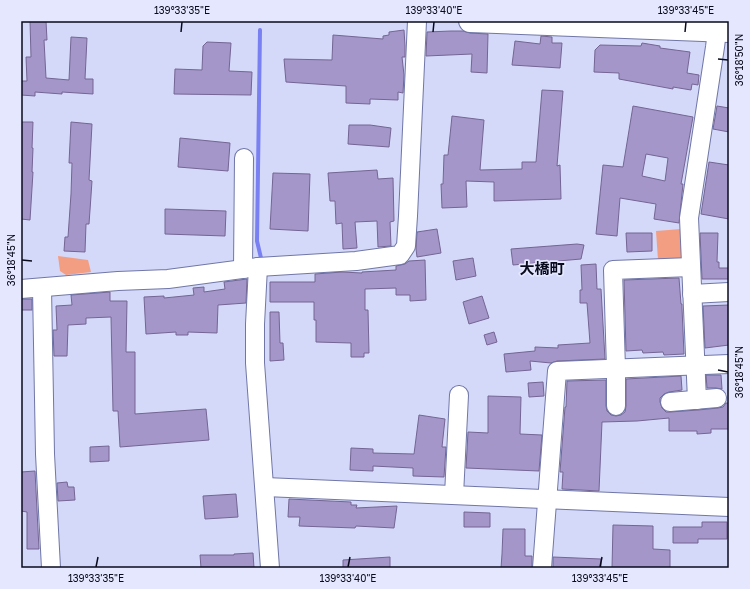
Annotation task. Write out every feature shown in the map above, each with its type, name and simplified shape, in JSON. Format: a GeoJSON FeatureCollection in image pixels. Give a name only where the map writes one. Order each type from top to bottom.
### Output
{"type":"FeatureCollection","features":[{"type":"Feature","properties":{"kind":"main road"},"geometry":{"type":"LineString","coordinates":[[470,21],[695,25],[723,31]]}},
{"type":"Feature","properties":{"kind":"street"},"geometry":{"type":"LineString","coordinates":[[21,290],[118,281],[168,279],[251,268],[356,261],[400,255],[406,246],[417,21]]}},
{"type":"Feature","properties":{"kind":"street"},"geometry":{"type":"LineString","coordinates":[[696,400],[690,218],[714,55],[723,31]]}},
{"type":"Feature","properties":{"kind":"street"},"geometry":{"type":"LineString","coordinates":[[244,158],[255,324],[255,362],[270,568]]}},
{"type":"Feature","properties":{"kind":"street"},"geometry":{"type":"LineString","coordinates":[[616,406],[613,270],[691,267]]}},
{"type":"Feature","properties":{"kind":"street"},"geometry":{"type":"LineString","coordinates":[[42,288],[45,454],[51,568]]}},
{"type":"Feature","properties":{"kind":"street"},"geometry":{"type":"LineString","coordinates":[[692,294],[729,292]]}},
{"type":"Feature","properties":{"kind":"street"},"geometry":{"type":"LineString","coordinates":[[542,568],[557,371],[729,364]]}},
{"type":"Feature","properties":{"kind":"street"},"geometry":{"type":"LineString","coordinates":[[454,496],[459,395]]}},
{"type":"Feature","properties":{"kind":"street"},"geometry":{"type":"LineString","coordinates":[[670,402],[717,398]]}},
{"type":"Feature","properties":{"kind":"street"},"geometry":{"type":"LineString","coordinates":[[265,487],[729,507]]}},
{"type":"Feature","properties":{"kind":"shaded area"},"geometry":{"type":"Polygon","coordinates":[[[681,229],[684,259],[658,260],[656,231],[681,229]]]}},
{"type":"Feature","properties":{"kind":"shaded area"},"geometry":{"type":"Polygon","coordinates":[[[58,256],[88,260],[91,272],[66,275],[60,271],[58,256]]]}},
{"type":"Feature","properties":{"kind":"building"},"geometry":{"type":"Polygon","coordinates":[[[30,21],[46,21],[47,40],[44,40],[46,78],[69,80],[71,37],[87,38],[85,79],[93,79],[93,94],[35,92],[35,96],[21,95],[21,81],[27,81],[26,57],[31,57],[30,21]]]}},
{"type":"Feature","properties":{"kind":"building"},"geometry":{"type":"Polygon","coordinates":[[[404,30],[405,57],[402,57],[404,75],[403,93],[398,92],[398,100],[370,99],[370,104],[346,103],[346,86],[286,82],[284,59],[332,60],[333,35],[383,39],[383,36],[389,35],[389,32],[404,30]]]}},
{"type":"Feature","properties":{"kind":"building"},"geometry":{"type":"Polygon","coordinates":[[[451,31],[488,34],[487,73],[471,72],[472,54],[426,56],[427,32],[451,31]]]}},
{"type":"Feature","properties":{"kind":"building"},"geometry":{"type":"Polygon","coordinates":[[[541,36],[552,37],[552,43],[562,43],[560,68],[512,65],[515,41],[540,44],[541,36]]]}},
{"type":"Feature","properties":{"kind":"building"},"geometry":{"type":"Polygon","coordinates":[[[207,42],[231,43],[229,71],[252,72],[251,95],[174,94],[175,69],[202,70],[203,46],[207,42]]]}},
{"type":"Feature","properties":{"kind":"building"},"geometry":{"type":"Polygon","coordinates":[[[642,43],[660,46],[660,48],[690,52],[687,73],[699,75],[698,85],[692,84],[691,90],[673,87],[673,89],[619,79],[619,73],[594,72],[595,50],[600,45],[641,46],[642,43]]]}},
{"type":"Feature","properties":{"kind":"building"},"geometry":{"type":"Polygon","coordinates":[[[542,90],[563,91],[557,166],[560,165],[561,199],[494,201],[494,182],[466,181],[467,207],[442,208],[441,184],[443,184],[444,155],[448,155],[452,116],[484,120],[480,170],[522,169],[522,162],[536,162],[542,90]]]}},
{"type":"Feature","properties":{"kind":"building"},"geometry":{"type":"Polygon","coordinates":[[[633,106],[693,117],[681,184],[683,184],[679,223],[654,219],[656,204],[620,198],[617,236],[596,234],[603,165],[623,167],[633,106]],[[646,154],[642,176],[665,181],[668,158],[646,154]]]}},
{"type":"Feature","properties":{"kind":"building"},"geometry":{"type":"Polygon","coordinates":[[[717,106],[729,108],[729,132],[713,129],[717,106]]]}},
{"type":"Feature","properties":{"kind":"building"},"geometry":{"type":"Polygon","coordinates":[[[21,122],[33,122],[33,172],[30,220],[21,219],[21,122]]]}},
{"type":"Feature","properties":{"kind":"building"},"geometry":{"type":"Polygon","coordinates":[[[71,122],[92,124],[89,180],[92,181],[89,224],[86,224],[85,252],[64,251],[65,237],[68,237],[71,194],[72,163],[69,163],[71,122]]]}},
{"type":"Feature","properties":{"kind":"building"},"geometry":{"type":"Polygon","coordinates":[[[349,125],[370,125],[391,128],[389,147],[348,144],[349,125]]]}},
{"type":"Feature","properties":{"kind":"building"},"geometry":{"type":"Polygon","coordinates":[[[180,138],[230,143],[228,171],[178,167],[180,138]]]}},
{"type":"Feature","properties":{"kind":"building"},"geometry":{"type":"Polygon","coordinates":[[[709,162],[729,165],[729,219],[701,214],[709,162]]]}},
{"type":"Feature","properties":{"kind":"building"},"geometry":{"type":"Polygon","coordinates":[[[377,170],[378,179],[393,178],[394,221],[390,222],[391,246],[378,247],[377,221],[355,222],[357,248],[343,249],[342,223],[336,224],[335,201],[330,201],[328,173],[377,170]]]}},
{"type":"Feature","properties":{"kind":"building"},"geometry":{"type":"Polygon","coordinates":[[[273,173],[310,174],[308,231],[270,229],[273,173]]]}},
{"type":"Feature","properties":{"kind":"building"},"geometry":{"type":"Polygon","coordinates":[[[165,209],[226,211],[225,236],[165,234],[165,209]]]}},
{"type":"Feature","properties":{"kind":"building"},"geometry":{"type":"Polygon","coordinates":[[[437,229],[441,253],[417,257],[417,232],[437,229]]]}},
{"type":"Feature","properties":{"kind":"building"},"geometry":{"type":"Polygon","coordinates":[[[626,233],[652,233],[652,251],[627,252],[626,233]]]}},
{"type":"Feature","properties":{"kind":"building"},"geometry":{"type":"Polygon","coordinates":[[[700,233],[718,233],[717,262],[719,262],[719,268],[729,268],[729,279],[702,279],[700,233]]]}},
{"type":"Feature","properties":{"kind":"building"},"geometry":{"type":"Polygon","coordinates":[[[577,244],[584,245],[581,259],[513,265],[511,249],[577,244]]]}},
{"type":"Feature","properties":{"kind":"building"},"geometry":{"type":"Polygon","coordinates":[[[473,258],[476,276],[456,280],[453,261],[473,258]]]}},
{"type":"Feature","properties":{"kind":"building"},"geometry":{"type":"Polygon","coordinates":[[[425,260],[426,300],[410,301],[410,295],[396,295],[396,288],[365,289],[365,310],[368,310],[369,353],[364,353],[364,357],[351,357],[351,343],[316,342],[314,302],[270,302],[270,282],[315,282],[315,274],[342,272],[362,273],[396,270],[396,266],[405,264],[409,261],[425,260]]]}},
{"type":"Feature","properties":{"kind":"building"},"geometry":{"type":"Polygon","coordinates":[[[596,264],[597,289],[601,289],[605,359],[557,361],[551,363],[530,361],[531,370],[506,372],[504,354],[535,351],[535,347],[558,348],[558,345],[590,343],[587,303],[580,303],[580,290],[582,290],[581,265],[596,264]]]}},
{"type":"Feature","properties":{"kind":"building"},"geometry":{"type":"Polygon","coordinates":[[[679,278],[682,304],[684,354],[664,355],[663,352],[643,353],[642,350],[626,351],[624,280],[679,278]]]}},
{"type":"Feature","properties":{"kind":"building"},"geometry":{"type":"Polygon","coordinates":[[[247,279],[246,303],[218,305],[217,333],[188,332],[188,335],[176,335],[176,332],[146,334],[144,297],[164,296],[164,298],[194,295],[193,288],[204,287],[204,292],[225,289],[224,282],[247,279]]]}},
{"type":"Feature","properties":{"kind":"building"},"geometry":{"type":"Polygon","coordinates":[[[110,292],[110,301],[127,301],[126,352],[135,352],[135,414],[206,409],[209,440],[120,447],[118,411],[113,411],[111,317],[86,318],[86,324],[68,325],[67,356],[54,356],[53,330],[57,330],[56,306],[72,305],[71,295],[110,292]]]}},
{"type":"Feature","properties":{"kind":"building"},"geometry":{"type":"Polygon","coordinates":[[[482,296],[489,318],[469,324],[463,302],[482,296]]]}},
{"type":"Feature","properties":{"kind":"building"},"geometry":{"type":"Polygon","coordinates":[[[21,299],[32,299],[32,310],[21,310],[21,299]]]}},
{"type":"Feature","properties":{"kind":"building"},"geometry":{"type":"Polygon","coordinates":[[[729,305],[729,345],[705,348],[703,306],[729,305]]]}},
{"type":"Feature","properties":{"kind":"building"},"geometry":{"type":"Polygon","coordinates":[[[270,312],[279,312],[280,343],[283,343],[284,360],[270,361],[270,312]]]}},
{"type":"Feature","properties":{"kind":"building"},"geometry":{"type":"Polygon","coordinates":[[[494,332],[497,342],[487,345],[484,335],[494,332]]]}},
{"type":"Feature","properties":{"kind":"building"},"geometry":{"type":"Polygon","coordinates":[[[706,375],[721,375],[722,389],[707,388],[706,375]]]}},
{"type":"Feature","properties":{"kind":"building"},"geometry":{"type":"Polygon","coordinates":[[[681,376],[682,390],[664,394],[660,398],[662,408],[666,412],[698,410],[723,407],[726,403],[729,403],[729,429],[711,429],[711,433],[697,434],[697,431],[669,431],[669,418],[602,422],[599,491],[562,489],[563,472],[560,472],[567,381],[606,380],[607,411],[611,415],[616,416],[625,412],[626,379],[681,376]]]}},
{"type":"Feature","properties":{"kind":"building"},"geometry":{"type":"Polygon","coordinates":[[[543,382],[544,396],[529,397],[528,383],[543,382]]]}},
{"type":"Feature","properties":{"kind":"building"},"geometry":{"type":"Polygon","coordinates":[[[488,396],[521,397],[520,434],[542,435],[539,471],[466,468],[468,432],[488,433],[488,396]]]}},
{"type":"Feature","properties":{"kind":"building"},"geometry":{"type":"Polygon","coordinates":[[[419,415],[445,419],[442,447],[446,447],[444,477],[413,476],[413,468],[373,466],[373,471],[350,470],[351,448],[373,449],[373,453],[414,454],[419,415]]]}},
{"type":"Feature","properties":{"kind":"building"},"geometry":{"type":"Polygon","coordinates":[[[109,446],[109,461],[90,462],[90,447],[109,446]]]}},
{"type":"Feature","properties":{"kind":"building"},"geometry":{"type":"Polygon","coordinates":[[[35,471],[39,549],[27,549],[27,512],[21,511],[21,472],[35,471]]]}},
{"type":"Feature","properties":{"kind":"building"},"geometry":{"type":"Polygon","coordinates":[[[67,482],[68,487],[74,487],[75,500],[58,501],[57,483],[67,482]]]}},
{"type":"Feature","properties":{"kind":"building"},"geometry":{"type":"Polygon","coordinates":[[[236,494],[238,517],[205,519],[203,496],[236,494]]]}},
{"type":"Feature","properties":{"kind":"building"},"geometry":{"type":"Polygon","coordinates":[[[289,499],[351,502],[351,505],[357,505],[356,508],[397,506],[394,528],[299,526],[300,517],[288,517],[289,499]]]}},
{"type":"Feature","properties":{"kind":"building"},"geometry":{"type":"Polygon","coordinates":[[[464,512],[490,513],[490,527],[464,527],[464,512]]]}},
{"type":"Feature","properties":{"kind":"building"},"geometry":{"type":"Polygon","coordinates":[[[702,522],[727,522],[727,539],[698,539],[698,543],[673,543],[673,527],[702,527],[702,522]]]}},
{"type":"Feature","properties":{"kind":"building"},"geometry":{"type":"Polygon","coordinates":[[[613,525],[653,526],[653,549],[670,550],[670,568],[612,568],[613,525]]]}},
{"type":"Feature","properties":{"kind":"building"},"geometry":{"type":"Polygon","coordinates":[[[503,529],[525,529],[525,556],[532,556],[532,568],[501,568],[503,529]]]}},
{"type":"Feature","properties":{"kind":"building"},"geometry":{"type":"Polygon","coordinates":[[[253,553],[254,568],[201,568],[200,555],[234,555],[253,553]]]}},
{"type":"Feature","properties":{"kind":"building"},"geometry":{"type":"Polygon","coordinates":[[[390,557],[390,568],[343,568],[343,560],[390,557]]]}},
{"type":"Feature","properties":{"kind":"building"},"geometry":{"type":"Polygon","coordinates":[[[553,557],[601,559],[601,568],[553,568],[553,557]]]}},
{"type":"Feature","properties":{"kind":"waterway"},"geometry":{"type":"LineString","coordinates":[[260,30],[257,241],[261,258]]}},
{"type":"Feature","properties":{"kind":"district","name":"大橋町"},"geometry":{"type":"Point","coordinates":[542,268]}}]}
